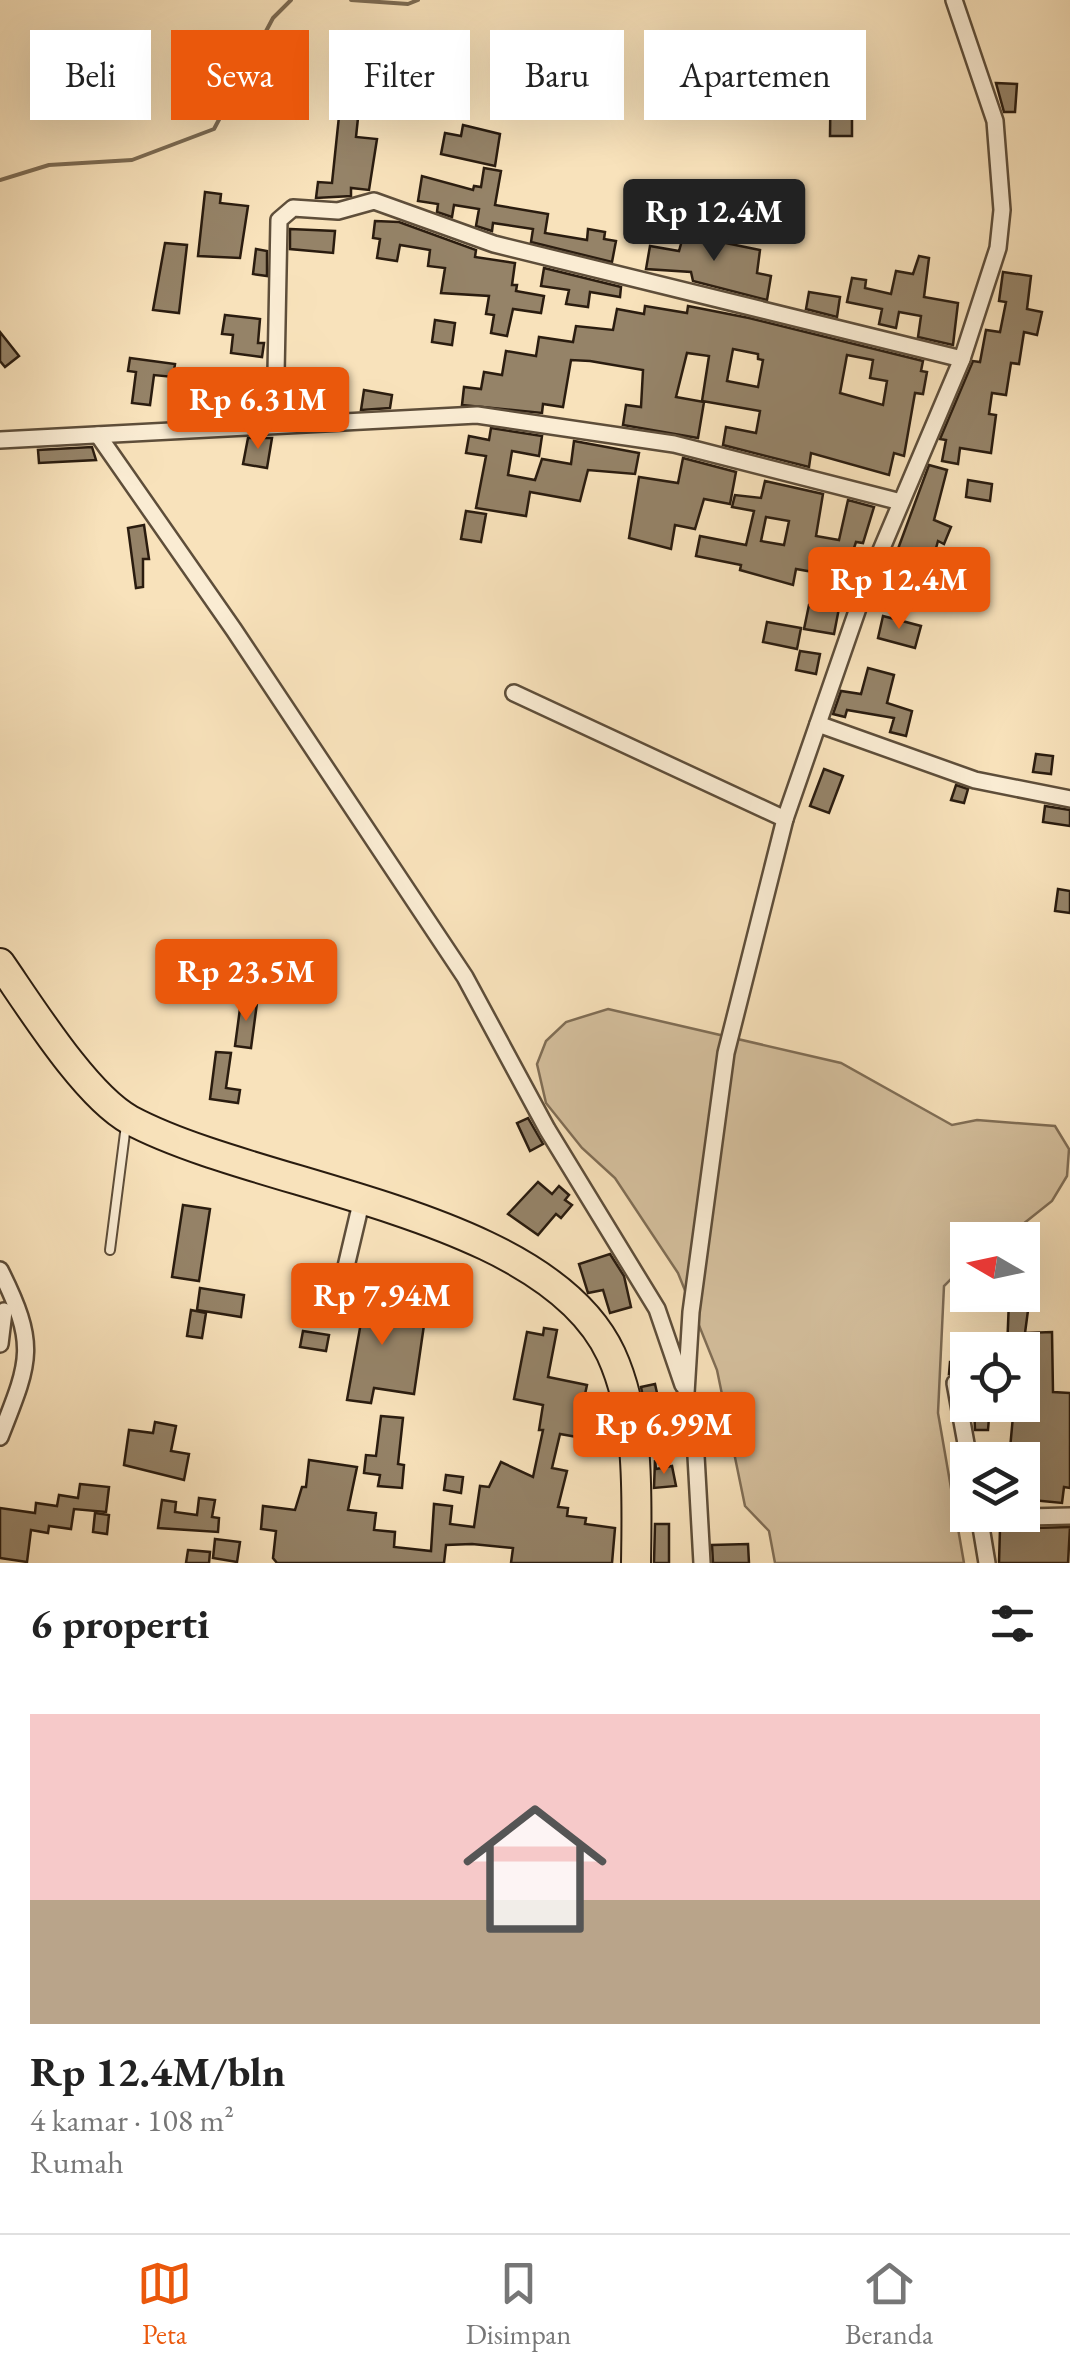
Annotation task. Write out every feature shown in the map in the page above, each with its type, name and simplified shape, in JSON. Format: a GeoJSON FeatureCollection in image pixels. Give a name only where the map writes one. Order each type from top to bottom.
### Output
{"type":"FeatureCollection","features":[{"type":"Feature","properties":{"kind":"highway"},"geometry":{"type":"LineString","coordinates":[[0,963],[80,1072],[127,1118],[204,1151],[362,1199],[478,1243],[574,1300],[610,1353],[630,1421],[636,1563]]}},
{"type":"Feature","properties":{"kind":"street"},"geometry":{"type":"LineString","coordinates":[[686,1393],[691,1312],[726,1053],[786,819],[864,588],[962,359],[998,248],[1002,210],[995,121],[954,0]]}},
{"type":"Feature","properties":{"kind":"street"},"geometry":{"type":"LineString","coordinates":[[275,425],[280,220],[290,208],[338,211],[374,201],[494,244],[962,359]]}},
{"type":"Feature","properties":{"kind":"street"},"geometry":{"type":"LineString","coordinates":[[0,440],[453,416],[508,419],[674,444],[901,502]]}},
{"type":"Feature","properties":{"kind":"street"},"geometry":{"type":"LineString","coordinates":[[98,435],[234,630],[465,977],[547,1129],[658,1309],[686,1393],[695,1438],[702,1563]]}},
{"type":"Feature","properties":{"kind":"street"},"geometry":{"type":"LineString","coordinates":[[514,693],[786,819]]}},
{"type":"Feature","properties":{"kind":"street"},"geometry":{"type":"LineString","coordinates":[[818,724],[974,780],[1070,799]]}},
{"type":"Feature","properties":{"kind":"street"},"geometry":{"type":"LineString","coordinates":[[335,1313],[362,1199]]}},
{"type":"Feature","properties":{"kind":"street"},"geometry":{"type":"LineString","coordinates":[[0,1270],[22,1315],[29,1356],[0,1437]]}},
{"type":"Feature","properties":{"kind":"street"},"geometry":{"type":"LineString","coordinates":[[0,1344],[4,1311]]}},
{"type":"Feature","properties":{"kind":"street"},"geometry":{"type":"LineString","coordinates":[[1040,1516],[1070,1516]]}},
{"type":"Feature","properties":{"kind":"street"},"geometry":{"type":"LineString","coordinates":[[981,1532],[986,1563]]}},
{"type":"Feature","properties":{"kind":"lane"},"geometry":{"type":"LineString","coordinates":[[110,1250],[127,1118]]}},
{"type":"Feature","properties":{"kind":"shaded area"},"geometry":{"type":"Polygon","coordinates":[[[608,1009],[841,1063],[952,1125],[977,1120],[1055,1126],[1069,1149],[1067,1176],[1052,1201],[1026,1222],[950,1222],[950,1280],[944,1286],[938,1413],[950,1482],[950,1532],[959,1532],[964,1563],[775,1563],[769,1531],[745,1506],[717,1370],[678,1273],[615,1178],[582,1148],[546,1103],[537,1064],[546,1041],[566,1022],[608,1009]]]}},
{"type":"Feature","properties":{"kind":"building"},"geometry":{"type":"Polygon","coordinates":[[[996,83],[1017,84],[1015,112],[1004,112],[996,83]]]}},
{"type":"Feature","properties":{"kind":"building"},"geometry":{"type":"Polygon","coordinates":[[[339,120],[358,120],[356,137],[377,139],[369,190],[351,188],[351,196],[316,198],[318,182],[332,183],[339,120]]]}},
{"type":"Feature","properties":{"kind":"building"},"geometry":{"type":"Polygon","coordinates":[[[830,120],[852,120],[852,136],[830,136],[830,120]]]}},
{"type":"Feature","properties":{"kind":"building"},"geometry":{"type":"Polygon","coordinates":[[[463,125],[500,134],[495,166],[441,154],[445,133],[461,136],[463,125]]]}},
{"type":"Feature","properties":{"kind":"building"},"geometry":{"type":"Polygon","coordinates":[[[484,168],[501,171],[495,205],[548,214],[545,233],[587,240],[588,229],[605,232],[604,239],[616,241],[612,262],[531,242],[533,229],[493,223],[492,231],[476,226],[479,209],[454,205],[452,217],[437,212],[438,204],[418,201],[422,176],[473,190],[474,186],[481,187],[484,168]]]}},
{"type":"Feature","properties":{"kind":"building"},"geometry":{"type":"Polygon","coordinates":[[[205,192],[221,194],[220,203],[248,206],[240,258],[198,256],[205,192]]]}},
{"type":"Feature","properties":{"kind":"building"},"geometry":{"type":"Polygon","coordinates":[[[375,221],[399,222],[476,250],[475,257],[515,263],[512,285],[517,285],[516,291],[544,296],[541,313],[513,309],[507,336],[491,333],[494,315],[486,314],[489,296],[441,293],[445,268],[428,266],[430,250],[400,245],[397,261],[377,258],[380,239],[373,238],[375,221]]]}},
{"type":"Feature","properties":{"kind":"building"},"geometry":{"type":"Polygon","coordinates":[[[686,226],[697,228],[696,237],[760,250],[757,273],[771,276],[767,300],[693,281],[691,272],[646,269],[650,246],[679,251],[686,226]]]}},
{"type":"Feature","properties":{"kind":"building"},"geometry":{"type":"Polygon","coordinates":[[[290,229],[335,231],[333,253],[290,249],[290,229]]]}},
{"type":"Feature","properties":{"kind":"building"},"geometry":{"type":"Polygon","coordinates":[[[165,243],[187,245],[179,313],[153,310],[165,243]]]}},
{"type":"Feature","properties":{"kind":"building"},"geometry":{"type":"Polygon","coordinates":[[[256,249],[267,251],[267,276],[253,274],[256,249]]]}},
{"type":"Feature","properties":{"kind":"building"},"geometry":{"type":"Polygon","coordinates":[[[919,256],[929,258],[924,297],[958,303],[953,345],[918,337],[921,316],[899,312],[896,328],[879,324],[882,309],[847,302],[852,278],[866,280],[865,288],[891,294],[896,271],[913,274],[919,256]]]}},
{"type":"Feature","properties":{"kind":"building"},"geometry":{"type":"Polygon","coordinates":[[[544,268],[621,287],[620,297],[590,292],[588,307],[566,304],[569,290],[541,286],[544,268]]]}},
{"type":"Feature","properties":{"kind":"building"},"geometry":{"type":"Polygon","coordinates":[[[1003,272],[1031,276],[1027,309],[1042,312],[1037,335],[1024,332],[1019,364],[1011,363],[1006,395],[992,393],[989,414],[996,415],[991,453],[960,448],[958,464],[942,461],[946,440],[940,439],[973,361],[980,362],[986,330],[1000,332],[1006,302],[999,301],[1003,272]]]}},
{"type":"Feature","properties":{"kind":"building"},"geometry":{"type":"Polygon","coordinates":[[[809,292],[840,297],[837,317],[806,309],[809,292]]]}},
{"type":"Feature","properties":{"kind":"building"},"geometry":{"type":"Polygon","coordinates":[[[645,306],[687,313],[688,306],[923,361],[921,371],[927,372],[923,394],[915,393],[904,456],[894,453],[889,475],[811,453],[809,467],[723,445],[726,427],[756,433],[760,411],[702,401],[709,356],[687,353],[676,397],[704,402],[698,438],[623,425],[626,405],[641,407],[643,370],[590,361],[571,360],[563,407],[543,404],[542,413],[462,405],[464,387],[481,389],[484,372],[502,375],[506,351],[536,356],[539,337],[573,342],[576,326],[613,330],[617,309],[644,314],[645,306]],[[733,349],[727,381],[758,387],[763,360],[758,359],[758,354],[733,349]],[[847,355],[840,393],[883,405],[887,381],[870,378],[873,360],[847,355]]]}},
{"type":"Feature","properties":{"kind":"building"},"geometry":{"type":"Polygon","coordinates":[[[225,315],[260,319],[258,343],[264,343],[262,357],[231,353],[233,335],[222,334],[225,315]]]}},
{"type":"Feature","properties":{"kind":"building"},"geometry":{"type":"Polygon","coordinates":[[[435,320],[455,323],[452,345],[432,342],[435,320]]]}},
{"type":"Feature","properties":{"kind":"building"},"geometry":{"type":"Polygon","coordinates":[[[0,332],[19,356],[5,367],[0,361],[0,332]]]}},
{"type":"Feature","properties":{"kind":"building"},"geometry":{"type":"Polygon","coordinates":[[[130,358],[175,364],[173,377],[154,375],[150,405],[132,403],[136,372],[128,371],[130,358]]]}},
{"type":"Feature","properties":{"kind":"building"},"geometry":{"type":"Polygon","coordinates":[[[227,374],[255,374],[254,415],[189,414],[189,419],[174,420],[178,384],[201,386],[199,402],[226,405],[227,374]]]}},
{"type":"Feature","properties":{"kind":"building"},"geometry":{"type":"Polygon","coordinates":[[[302,384],[303,412],[286,413],[287,385],[302,384]]]}},
{"type":"Feature","properties":{"kind":"building"},"geometry":{"type":"Polygon","coordinates":[[[364,390],[392,395],[390,408],[361,410],[364,390]]]}},
{"type":"Feature","properties":{"kind":"building"},"geometry":{"type":"Polygon","coordinates":[[[491,428],[542,436],[539,456],[512,451],[508,475],[535,480],[542,459],[571,464],[574,441],[639,453],[635,474],[588,470],[580,501],[530,492],[526,516],[476,508],[486,456],[466,453],[469,436],[489,440],[491,428]]]}},
{"type":"Feature","properties":{"kind":"building"},"geometry":{"type":"Polygon","coordinates":[[[248,438],[272,438],[267,468],[243,464],[248,438]]]}},
{"type":"Feature","properties":{"kind":"building"},"geometry":{"type":"Polygon","coordinates":[[[92,447],[96,460],[39,463],[38,450],[92,447]]]}},
{"type":"Feature","properties":{"kind":"building"},"geometry":{"type":"Polygon","coordinates":[[[683,458],[736,472],[730,504],[704,499],[695,529],[675,525],[671,549],[629,538],[639,477],[678,483],[683,458]]]}},
{"type":"Feature","properties":{"kind":"building"},"geometry":{"type":"Polygon","coordinates":[[[929,465],[947,470],[934,520],[951,527],[944,544],[938,541],[931,566],[895,557],[929,465]]]}},
{"type":"Feature","properties":{"kind":"building"},"geometry":{"type":"Polygon","coordinates":[[[968,480],[992,484],[990,501],[966,497],[968,480]]]}},
{"type":"Feature","properties":{"kind":"building"},"geometry":{"type":"Polygon","coordinates":[[[765,481],[823,494],[816,536],[839,540],[848,500],[874,507],[863,543],[856,542],[846,572],[834,634],[804,629],[809,605],[823,608],[830,575],[796,569],[793,585],[740,570],[741,565],[696,556],[700,536],[746,545],[754,511],[732,507],[735,495],[761,498],[765,481]],[[766,517],[761,541],[784,545],[789,521],[766,517]]]}},
{"type":"Feature","properties":{"kind":"building"},"geometry":{"type":"Polygon","coordinates":[[[466,511],[486,514],[481,542],[461,539],[466,511]]]}},
{"type":"Feature","properties":{"kind":"building"},"geometry":{"type":"Polygon","coordinates":[[[144,525],[149,559],[143,559],[143,587],[136,588],[128,528],[144,525]]]}},
{"type":"Feature","properties":{"kind":"building"},"geometry":{"type":"Polygon","coordinates":[[[883,616],[921,626],[915,648],[878,638],[883,616]]]}},
{"type":"Feature","properties":{"kind":"building"},"geometry":{"type":"Polygon","coordinates":[[[767,622],[801,628],[797,649],[763,642],[767,622]]]}},
{"type":"Feature","properties":{"kind":"building"},"geometry":{"type":"Polygon","coordinates":[[[800,651],[820,654],[816,674],[796,670],[800,651]]]}},
{"type":"Feature","properties":{"kind":"building"},"geometry":{"type":"Polygon","coordinates":[[[868,668],[894,675],[887,703],[912,711],[906,736],[890,732],[894,718],[847,710],[845,717],[833,714],[841,691],[861,694],[868,668]]]}},
{"type":"Feature","properties":{"kind":"building"},"geometry":{"type":"Polygon","coordinates":[[[1036,754],[1053,756],[1051,774],[1033,772],[1036,754]]]}},
{"type":"Feature","properties":{"kind":"building"},"geometry":{"type":"Polygon","coordinates":[[[824,769],[843,776],[829,813],[810,806],[824,769]]]}},
{"type":"Feature","properties":{"kind":"building"},"geometry":{"type":"Polygon","coordinates":[[[956,785],[968,789],[964,803],[951,800],[956,785]]]}},
{"type":"Feature","properties":{"kind":"building"},"geometry":{"type":"Polygon","coordinates":[[[1045,806],[1070,810],[1070,826],[1043,822],[1045,806]]]}},
{"type":"Feature","properties":{"kind":"building"},"geometry":{"type":"Polygon","coordinates":[[[1058,889],[1070,891],[1070,913],[1055,911],[1058,889]]]}},
{"type":"Feature","properties":{"kind":"building"},"geometry":{"type":"Polygon","coordinates":[[[241,1001],[257,1003],[251,1048],[235,1046],[241,1001]]]}},
{"type":"Feature","properties":{"kind":"building"},"geometry":{"type":"Polygon","coordinates":[[[216,1052],[231,1053],[226,1088],[240,1090],[238,1103],[210,1099],[216,1052]]]}},
{"type":"Feature","properties":{"kind":"building"},"geometry":{"type":"Polygon","coordinates":[[[528,1118],[543,1144],[530,1151],[517,1123],[528,1118]]]}},
{"type":"Feature","properties":{"kind":"building"},"geometry":{"type":"Polygon","coordinates":[[[538,1182],[552,1194],[559,1186],[569,1195],[565,1200],[572,1205],[561,1218],[556,1214],[538,1235],[508,1214],[538,1182]]]}},
{"type":"Feature","properties":{"kind":"building"},"geometry":{"type":"Polygon","coordinates":[[[183,1205],[210,1209],[199,1281],[172,1277],[183,1205]]]}},
{"type":"Feature","properties":{"kind":"building"},"geometry":{"type":"Polygon","coordinates":[[[610,1254],[624,1276],[631,1307],[610,1313],[603,1290],[588,1293],[579,1264],[610,1254]]]}},
{"type":"Feature","properties":{"kind":"building"},"geometry":{"type":"Polygon","coordinates":[[[313,1283],[330,1286],[325,1307],[309,1304],[313,1283]]]}},
{"type":"Feature","properties":{"kind":"building"},"geometry":{"type":"Polygon","coordinates":[[[200,1288],[244,1295],[241,1317],[197,1310],[200,1288]]]}},
{"type":"Feature","properties":{"kind":"building"},"geometry":{"type":"Polygon","coordinates":[[[352,1290],[392,1294],[387,1320],[424,1325],[414,1394],[374,1388],[371,1403],[347,1400],[362,1317],[346,1313],[352,1290]]]}},
{"type":"Feature","properties":{"kind":"building"},"geometry":{"type":"Polygon","coordinates":[[[191,1310],[206,1313],[202,1338],[187,1336],[191,1310]]]}},
{"type":"Feature","properties":{"kind":"building"},"geometry":{"type":"Polygon","coordinates":[[[1009,1312],[1028,1312],[1025,1332],[1008,1332],[1009,1312]]]}},
{"type":"Feature","properties":{"kind":"building"},"geometry":{"type":"Polygon","coordinates":[[[544,1328],[557,1330],[548,1377],[587,1385],[581,1413],[598,1416],[594,1440],[560,1434],[552,1468],[567,1471],[558,1507],[568,1508],[567,1516],[586,1518],[585,1524],[615,1528],[612,1563],[511,1563],[513,1548],[472,1544],[446,1545],[444,1563],[277,1563],[273,1558],[276,1531],[261,1529],[263,1506],[295,1510],[302,1487],[306,1487],[309,1460],[357,1467],[348,1510],[376,1513],[374,1530],[395,1532],[394,1547],[431,1551],[434,1504],[452,1506],[450,1524],[474,1527],[480,1486],[489,1487],[501,1462],[533,1477],[543,1430],[539,1430],[543,1405],[514,1399],[527,1332],[543,1335],[544,1328]]]}},
{"type":"Feature","properties":{"kind":"building"},"geometry":{"type":"Polygon","coordinates":[[[303,1331],[329,1335],[326,1351],[300,1347],[303,1331]]]}},
{"type":"Feature","properties":{"kind":"building"},"geometry":{"type":"Polygon","coordinates":[[[1040,1332],[1052,1332],[1053,1392],[1070,1393],[1070,1488],[1064,1487],[1062,1503],[1040,1501],[1040,1442],[1011,1442],[1012,1422],[1040,1422],[1040,1332]]]}},
{"type":"Feature","properties":{"kind":"building"},"geometry":{"type":"Polygon","coordinates":[[[655,1384],[665,1429],[650,1432],[641,1387],[655,1384]]]}},
{"type":"Feature","properties":{"kind":"building"},"geometry":{"type":"Polygon","coordinates":[[[381,1416],[403,1418],[398,1464],[404,1465],[402,1488],[378,1486],[380,1475],[364,1473],[366,1455],[376,1456],[381,1416]]]}},
{"type":"Feature","properties":{"kind":"building"},"geometry":{"type":"Polygon","coordinates":[[[155,1422],[176,1426],[171,1451],[189,1454],[184,1480],[124,1465],[129,1430],[153,1433],[155,1422]]]}},
{"type":"Feature","properties":{"kind":"building"},"geometry":{"type":"Polygon","coordinates":[[[975,1422],[989,1422],[988,1430],[975,1430],[975,1422]]]}},
{"type":"Feature","properties":{"kind":"building"},"geometry":{"type":"Polygon","coordinates":[[[655,1460],[656,1469],[672,1466],[676,1486],[654,1488],[655,1460]]]}},
{"type":"Feature","properties":{"kind":"building"},"geometry":{"type":"Polygon","coordinates":[[[446,1475],[463,1477],[461,1493],[444,1490],[446,1475]]]}},
{"type":"Feature","properties":{"kind":"building"},"geometry":{"type":"Polygon","coordinates":[[[80,1484],[109,1487],[106,1512],[74,1509],[71,1529],[49,1526],[48,1533],[31,1530],[27,1562],[0,1558],[0,1508],[35,1513],[36,1503],[57,1506],[59,1495],[78,1498],[80,1484]]]}},
{"type":"Feature","properties":{"kind":"building"},"geometry":{"type":"Polygon","coordinates":[[[199,1498],[215,1500],[212,1517],[219,1518],[218,1532],[158,1528],[162,1500],[176,1502],[175,1512],[197,1515],[199,1498]]]}},
{"type":"Feature","properties":{"kind":"building"},"geometry":{"type":"Polygon","coordinates":[[[95,1513],[109,1515],[107,1534],[93,1532],[95,1513]]]}},
{"type":"Feature","properties":{"kind":"building"},"geometry":{"type":"Polygon","coordinates":[[[655,1524],[669,1524],[669,1563],[654,1563],[655,1524]]]}},
{"type":"Feature","properties":{"kind":"building"},"geometry":{"type":"Polygon","coordinates":[[[1070,1527],[1068,1563],[999,1563],[1000,1532],[1040,1532],[1040,1528],[1070,1527]]]}},
{"type":"Feature","properties":{"kind":"building"},"geometry":{"type":"Polygon","coordinates":[[[215,1539],[240,1542],[237,1562],[213,1558],[215,1539]]]}},
{"type":"Feature","properties":{"kind":"building"},"geometry":{"type":"Polygon","coordinates":[[[748,1544],[749,1563],[713,1563],[712,1545],[748,1544]]]}},
{"type":"Feature","properties":{"kind":"building"},"geometry":{"type":"Polygon","coordinates":[[[188,1550],[210,1552],[209,1563],[186,1563],[188,1550]]]}},
{"type":"Feature","properties":{"kind":"waterway"},"geometry":{"type":"LineString","coordinates":[[0,180],[49,165],[132,160],[214,129],[273,18],[291,0]]}},
{"type":"Feature","properties":{"kind":"waterway"},"geometry":{"type":"LineString","coordinates":[[351,0],[408,4],[418,0]]}}]}
